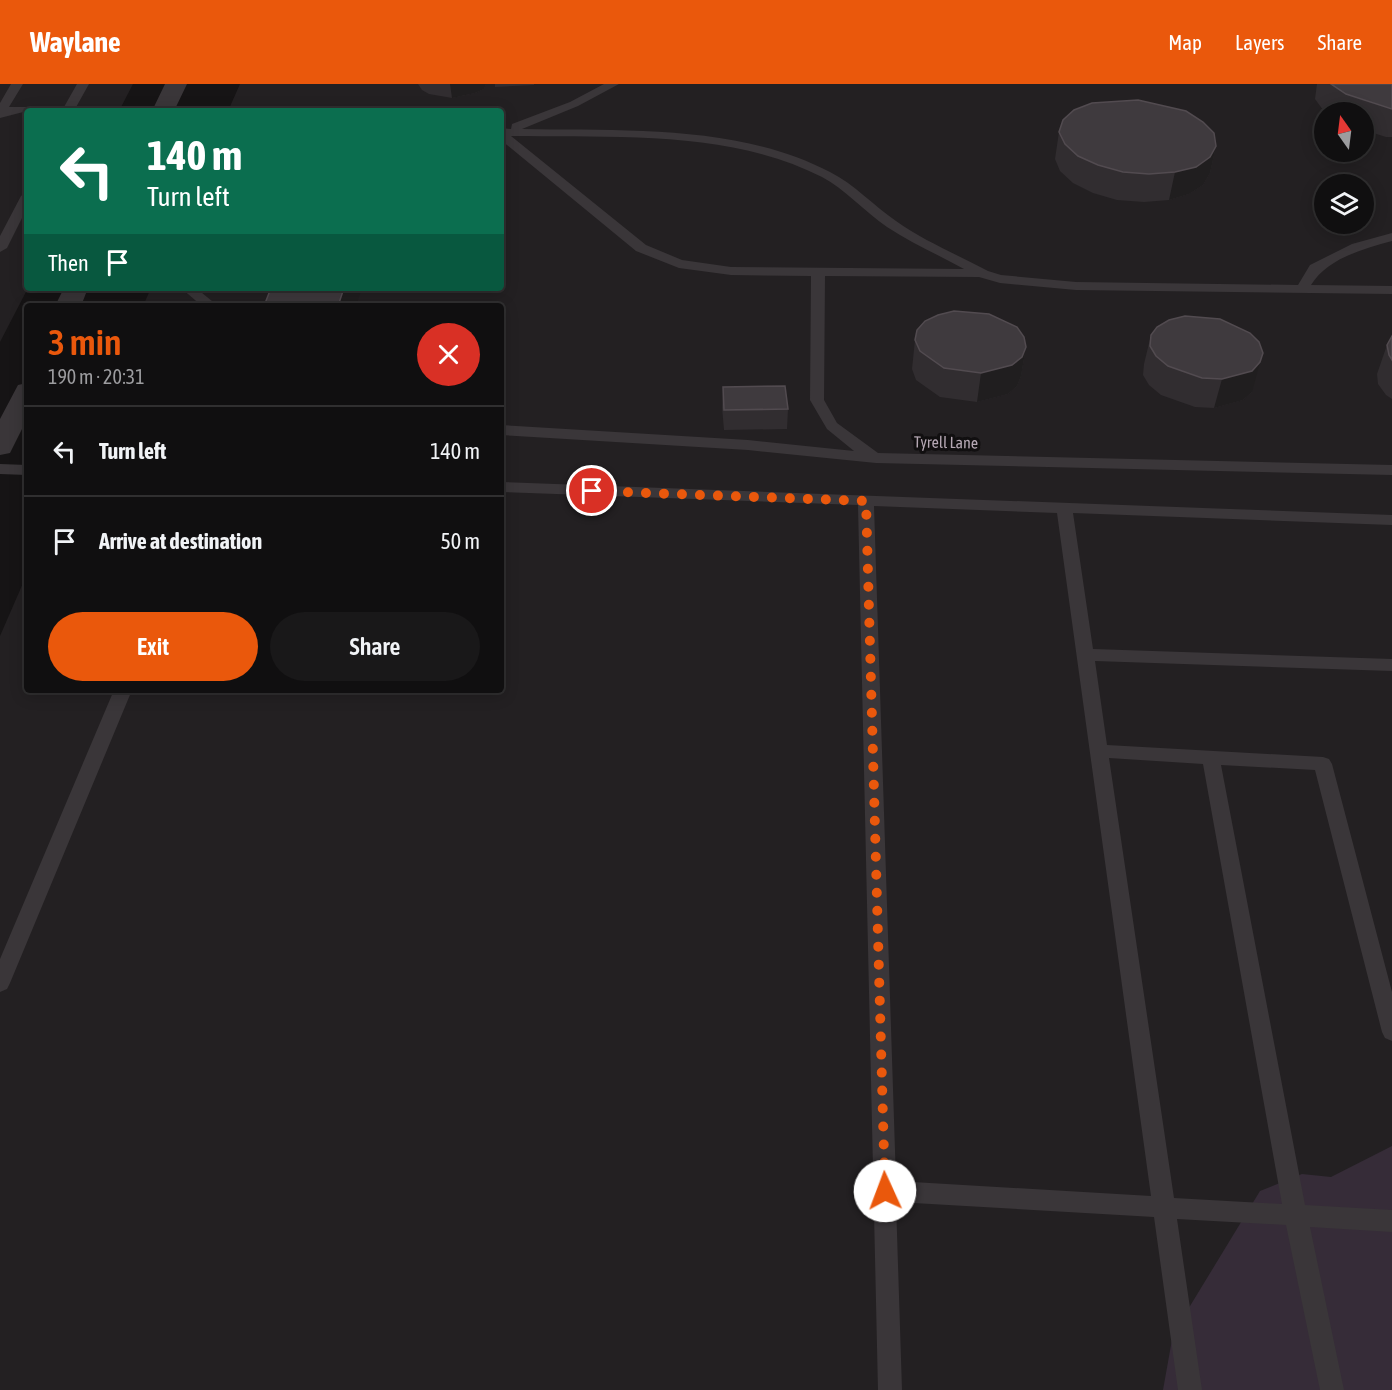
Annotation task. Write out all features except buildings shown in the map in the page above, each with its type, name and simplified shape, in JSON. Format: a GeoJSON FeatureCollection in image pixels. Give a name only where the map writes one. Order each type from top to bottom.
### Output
{"type":"FeatureCollection","features":[{"type":"Feature","properties":{"kind":"street"},"geometry":{"type":"LineString","coordinates":[[164,108],[176,84]]}},
{"type":"Feature","properties":{"kind":"street"},"geometry":{"type":"LineString","coordinates":[[0,447],[24,397]]}},
{"type":"Feature","properties":{"kind":"lane"},"geometry":{"type":"LineString","coordinates":[[1,111],[17,84]]}},
{"type":"Feature","properties":{"kind":"lane"},"geometry":{"type":"LineString","coordinates":[[71,108],[83,84]]}},
{"type":"Feature","properties":{"kind":"lane"},"geometry":{"type":"LineString","coordinates":[[504,131],[528,124],[613,84]]}},
{"type":"Feature","properties":{"kind":"lane"},"geometry":{"type":"LineString","coordinates":[[1,111],[24,109]]}},
{"type":"Feature","properties":{"kind":"lane"},"geometry":{"type":"LineString","coordinates":[[504,132],[645,135],[725,143],[781,156],[827,175],[893,225],[983,273],[1000,279],[1076,286],[1392,290]]}},
{"type":"Feature","properties":{"kind":"lane"},"geometry":{"type":"LineString","coordinates":[[504,135],[641,248],[679,264],[731,271],[983,273]]}},
{"type":"Feature","properties":{"kind":"lane"},"geometry":{"type":"LineString","coordinates":[[0,248],[22,214]]}},
{"type":"Feature","properties":{"kind":"lane"},"geometry":{"type":"LineString","coordinates":[[1302,289],[1316,268],[1357,247],[1392,237]]}},
{"type":"Feature","properties":{"kind":"lane"},"geometry":{"type":"LineString","coordinates":[[818,270],[817,400],[822,415],[835,433],[876,458]]}},
{"type":"Feature","properties":{"kind":"lane"},"geometry":{"type":"LineString","coordinates":[[192,291],[207,303]]}},
{"type":"Feature","properties":{"kind":"lane","name":"Tyrell Lane"},"geometry":{"type":"LineString","coordinates":[[504,430],[747,445],[876,458],[1392,470]]}},
{"type":"Feature","properties":{"kind":"lane"},"geometry":{"type":"LineString","coordinates":[[0,469],[24,470]]}},
{"type":"Feature","properties":{"kind":"lane"},"geometry":{"type":"LineString","coordinates":[[504,488],[1392,520]]}},
{"type":"Feature","properties":{"kind":"lane"},"geometry":{"type":"LineString","coordinates":[[866,501],[890,1390]]}},
{"type":"Feature","properties":{"kind":"lane"},"geometry":{"type":"LineString","coordinates":[[1064,508],[1101,751],[1190,1390]]}},
{"type":"Feature","properties":{"kind":"lane"},"geometry":{"type":"LineString","coordinates":[[1085,655],[1392,665]]}},
{"type":"Feature","properties":{"kind":"lane"},"geometry":{"type":"LineString","coordinates":[[0,983],[122,693]]}},
{"type":"Feature","properties":{"kind":"lane"},"geometry":{"type":"LineString","coordinates":[[1101,751],[1323,764],[1392,1032]]}},
{"type":"Feature","properties":{"kind":"lane"},"geometry":{"type":"LineString","coordinates":[[1211,758],[1296,1216],[1332,1390]]}},
{"type":"Feature","properties":{"kind":"lane"},"geometry":{"type":"LineString","coordinates":[[885,1191],[1392,1221]]}},
{"type":"Feature","properties":{"kind":"shaded area"},"geometry":{"type":"Polygon","coordinates":[[[0,84],[133,84],[121,108],[24,108],[24,291],[26,291],[0,342],[0,84]]]}},
{"type":"Feature","properties":{"kind":"shaded area"},"geometry":{"type":"Polygon","coordinates":[[[240,84],[1392,84],[1392,1390],[0,1390],[0,636],[24,581],[24,693],[504,693],[504,303],[144,303],[150,291],[504,291],[504,108],[229,108],[240,84]]]}},
{"type":"Feature","properties":{"kind":"shaded area"},"geometry":{"type":"Polygon","coordinates":[[[1392,1146],[1392,1390],[1163,1390],[1173,1334],[1260,1191],[1302,1174],[1331,1177],[1392,1146]]]}},
{"type":"Feature","properties":{"kind":"route"},"geometry":{"type":"LineString","coordinates":[[592,491],[866,501],[885,1191]]}}]}
